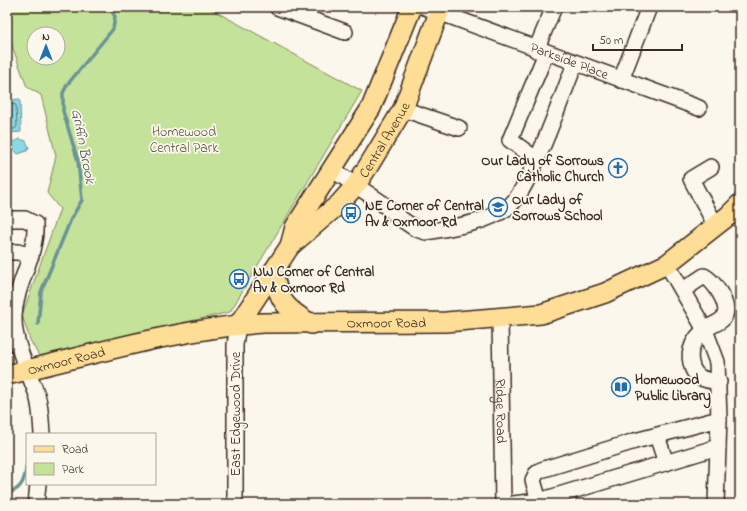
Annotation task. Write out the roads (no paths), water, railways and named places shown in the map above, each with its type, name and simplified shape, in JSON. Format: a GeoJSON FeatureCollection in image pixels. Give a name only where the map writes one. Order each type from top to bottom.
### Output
{"type":"FeatureCollection","features":[{"type":"Feature","properties":{"kind":"main road","name":"Central Avenue"},"geometry":{"type":"LineString","coordinates":[[290,246],[295,227],[333,170],[371,108],[412,7]]}},
{"type":"Feature","properties":{"kind":"main road","name":"Central Avenue"},"geometry":{"type":"LineString","coordinates":[[238,325],[290,246],[339,204],[356,184],[403,109],[435,9]]}},
{"type":"Feature","properties":{"kind":"main road","name":"Oxmoor Road"},"geometry":{"type":"LineString","coordinates":[[7,376],[144,342],[238,325],[263,323],[311,324],[446,322],[500,319],[541,314],[605,293],[667,264],[716,226],[740,204]]}},
{"type":"Feature","properties":{"kind":"main road"},"geometry":{"type":"LineString","coordinates":[[273,271],[277,290],[283,303],[311,324]]}},
{"type":"Feature","properties":{"kind":"street"},"geometry":{"type":"LineString","coordinates":[[277,7],[345,32]]}},
{"type":"Feature","properties":{"kind":"street"},"geometry":{"type":"LineString","coordinates":[[536,159],[510,140],[541,51],[554,7]]}},
{"type":"Feature","properties":{"kind":"street"},"geometry":{"type":"LineString","coordinates":[[621,80],[649,7]]}},
{"type":"Feature","properties":{"kind":"street","name":"Parkside Place"},"geometry":{"type":"LineString","coordinates":[[435,9],[575,64],[700,108]]}},
{"type":"Feature","properties":{"kind":"street"},"geometry":{"type":"LineString","coordinates":[[333,170],[356,184],[416,229],[426,232],[488,219],[509,207],[526,184],[575,64]]}},
{"type":"Feature","properties":{"kind":"street"},"geometry":{"type":"LineString","coordinates":[[403,109],[459,128]]}},
{"type":"Feature","properties":{"kind":"street"},"geometry":{"type":"LineString","coordinates":[[711,167],[691,179],[716,226]]}},
{"type":"Feature","properties":{"kind":"street"},"geometry":{"type":"LineString","coordinates":[[7,219],[25,219],[35,224],[36,238],[31,256],[13,289],[16,305],[14,321],[27,371],[37,395],[41,413],[42,433]]}},
{"type":"Feature","properties":{"kind":"street"},"geometry":{"type":"LineString","coordinates":[[7,252],[18,252],[31,256]]}},
{"type":"Feature","properties":{"kind":"street"},"geometry":{"type":"LineString","coordinates":[[667,264],[705,330],[717,362],[719,382],[719,419],[716,504]]}},
{"type":"Feature","properties":{"kind":"street"},"geometry":{"type":"LineString","coordinates":[[682,290],[704,276],[712,282],[725,304],[725,315],[721,320],[705,330],[690,347],[689,356],[692,369],[698,377],[719,382]]}},
{"type":"Feature","properties":{"kind":"street","name":"Ridge Road"},"geometry":{"type":"LineString","coordinates":[[500,319],[503,504]]}},
{"type":"Feature","properties":{"kind":"street","name":"East Edgewood Drive"},"geometry":{"type":"LineString","coordinates":[[235,504],[235,345],[238,325]]}},
{"type":"Feature","properties":{"kind":"street"},"geometry":{"type":"LineString","coordinates":[[539,502],[534,480],[536,474],[542,470],[719,419]]}},
{"type":"Feature","properties":{"kind":"street"},"geometry":{"type":"LineString","coordinates":[[657,436],[666,463]]}},
{"type":"Feature","properties":{"kind":"street"},"geometry":{"type":"LineString","coordinates":[[513,504],[539,502],[718,447]]}},
{"type":"Feature","properties":{"kind":"street"},"geometry":{"type":"LineString","coordinates":[[36,504],[38,485]]}},
{"type":"Feature","properties":{"kind":"water"},"geometry":{"type":"Polygon","coordinates":[[[20,99],[21,132],[7,133],[7,100],[20,99]]]}},
{"type":"Feature","properties":{"kind":"water"},"geometry":{"type":"Polygon","coordinates":[[[7,139],[12,139],[13,142],[20,139],[26,141],[29,147],[27,151],[18,154],[11,146],[10,155],[7,155],[7,139]]]}},
{"type":"Feature","properties":{"kind":"waterway","name":"Griffin Brook"},"geometry":{"type":"LineString","coordinates":[[38,324],[41,292],[71,219],[82,200],[78,161],[63,111],[63,93],[67,85],[113,29],[115,17],[110,7]]}},
{"type":"Feature","properties":{"kind":"waterway","name":"Griffin Brook"},"geometry":{"type":"LineString","coordinates":[[7,493],[17,489],[20,486],[23,482],[26,468]]}},
{"type":"Feature","properties":{"kind":"place","name":"Our Lady of Sorrows Catholic Church"},"geometry":{"type":"Point","coordinates":[618,168]}},
{"type":"Feature","properties":{"kind":"place","name":"Our Lady of Sorrows School"},"geometry":{"type":"Point","coordinates":[498,207]}},
{"type":"Feature","properties":{"kind":"place","name":"NE Corner of Central Av & Oxmoor Rd"},"geometry":{"type":"Point","coordinates":[351,213]}},
{"type":"Feature","properties":{"kind":"place","name":"NW Corner of Central Av & Oxmoor Rd"},"geometry":{"type":"Point","coordinates":[239,279]}},
{"type":"Feature","properties":{"kind":"place","name":"Homewood Public Library"},"geometry":{"type":"Point","coordinates":[621,387]}},
{"type":"Feature","properties":{"kind":"park label","name":"Homewood Central Park"},"geometry":{"type":"Point","coordinates":[184,140]}}]}
